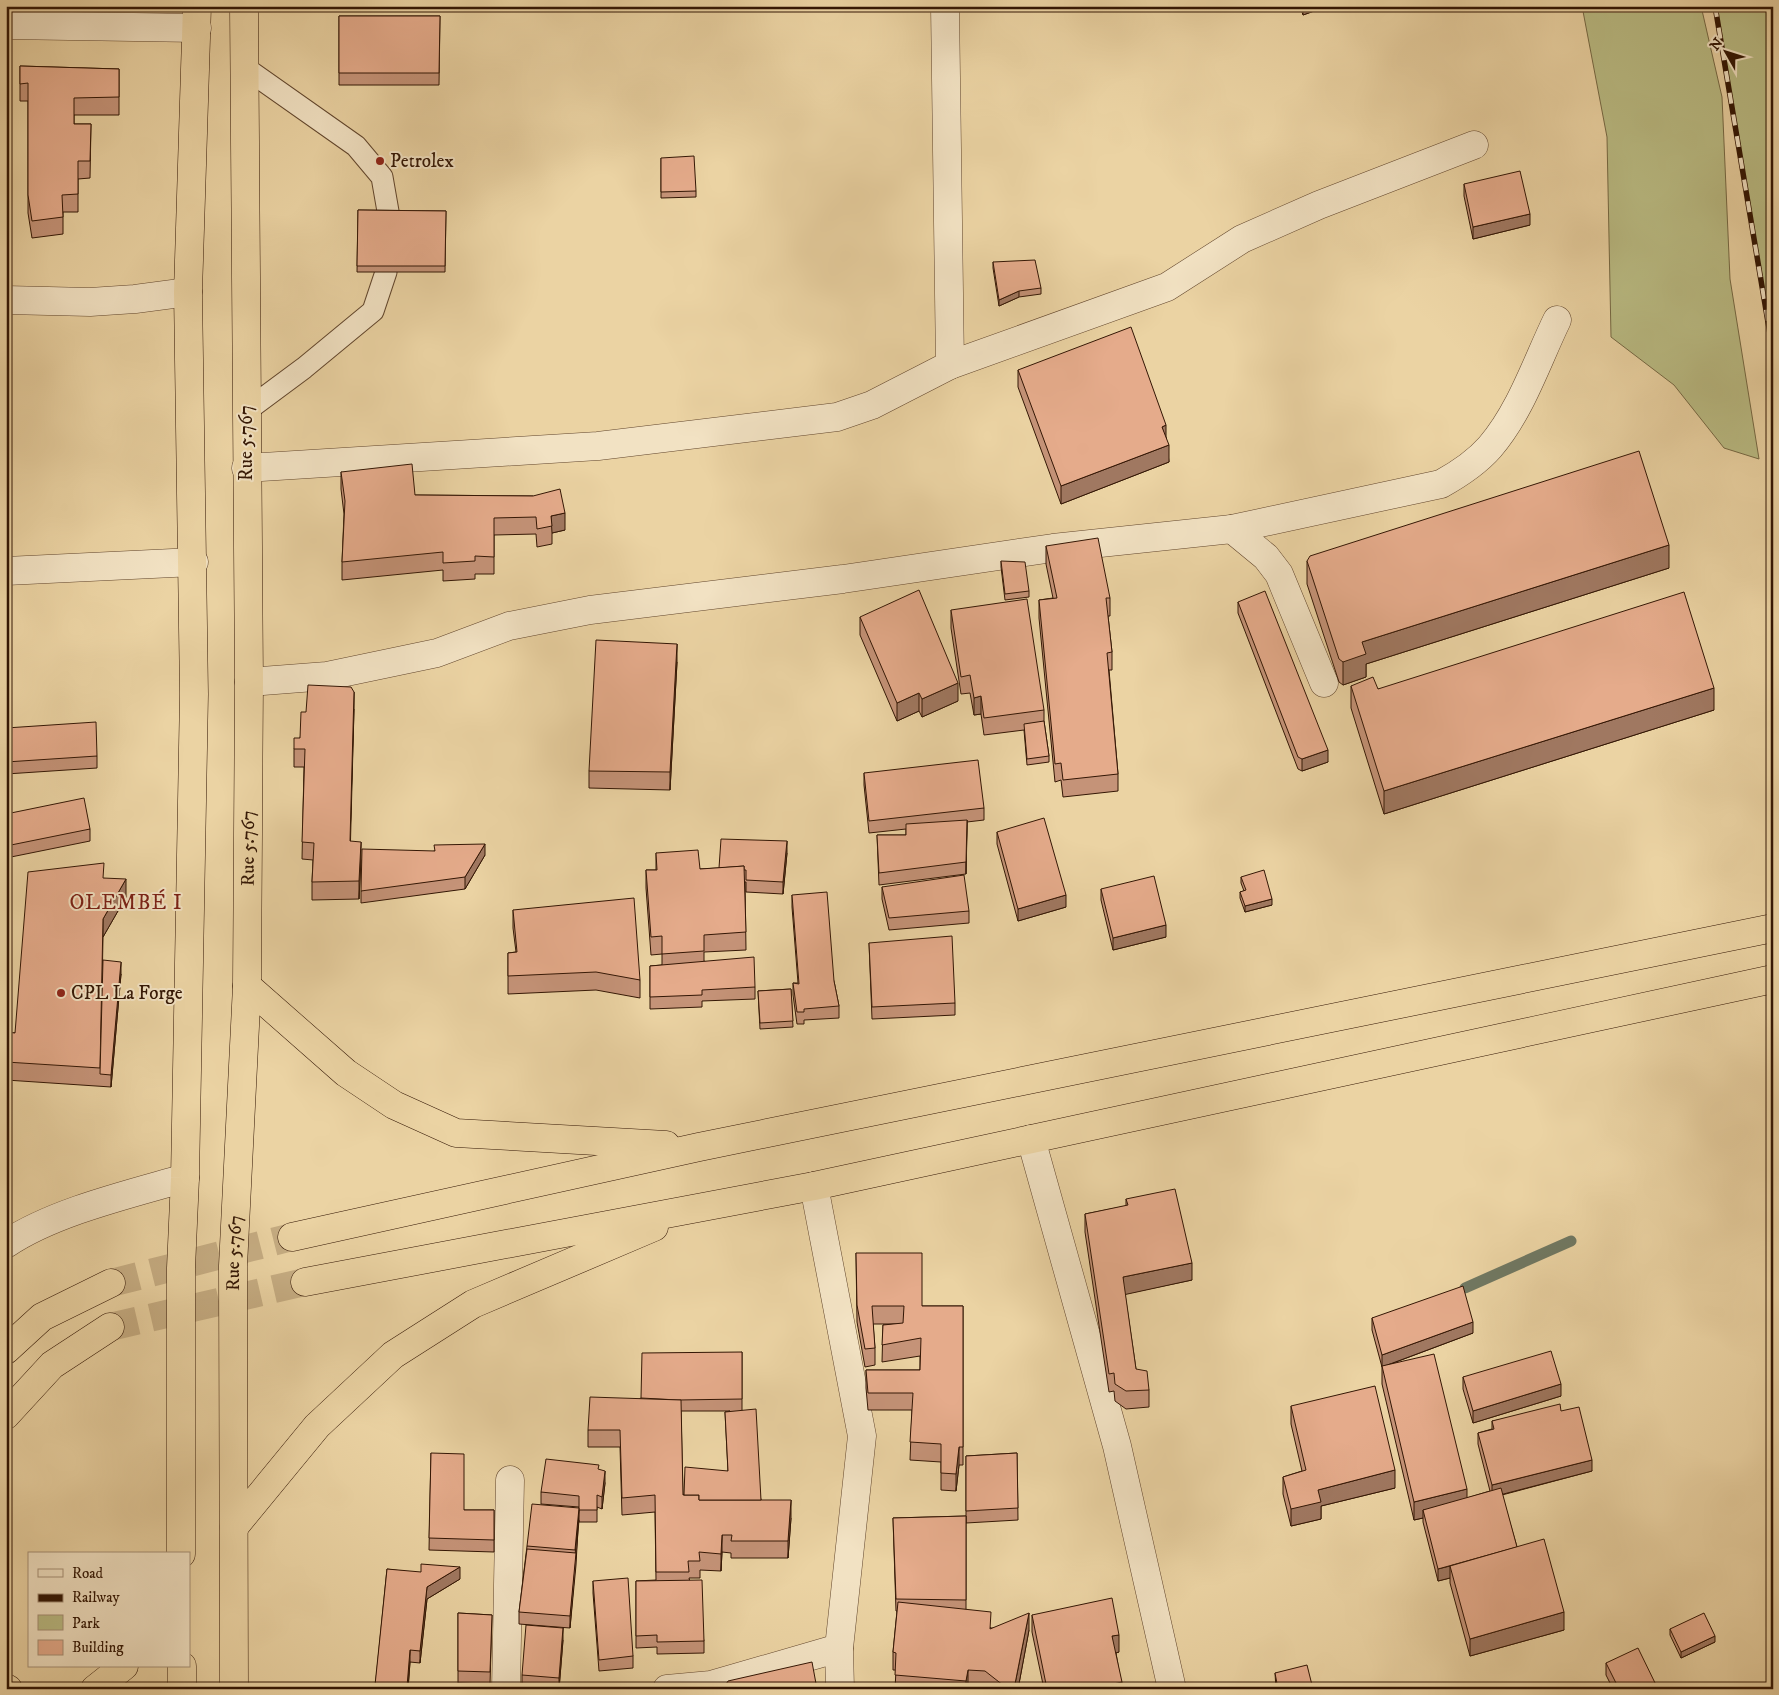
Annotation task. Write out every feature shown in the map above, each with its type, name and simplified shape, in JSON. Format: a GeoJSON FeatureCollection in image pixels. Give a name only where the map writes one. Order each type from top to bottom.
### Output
{"type":"FeatureCollection","features":[{"type":"Feature","properties":{"kind":"highway","name":"Rue 5.767"},"geometry":{"type":"LineString","coordinates":[[234,1689],[233,1266],[247,986],[249,682],[244,6]]}},
{"type":"Feature","properties":{"kind":"highway"},"geometry":{"type":"LineString","coordinates":[[181,1552],[181,1268],[185,1178],[194,694],[194,562],[188,292],[197,17]]}},
{"type":"Feature","properties":{"kind":"highway"},"geometry":{"type":"LineString","coordinates":[[292,1237],[700,1147],[1773,928]]}},
{"type":"Feature","properties":{"kind":"highway"},"geometry":{"type":"LineString","coordinates":[[304,1282],[814,1186],[1773,979]]}},
{"type":"Feature","properties":{"kind":"highway"},"geometry":{"type":"LineString","coordinates":[[247,986],[346,1073],[394,1106],[456,1133],[700,1147]]}},
{"type":"Feature","properties":{"kind":"highway"},"geometry":{"type":"LineString","coordinates":[[234,1527],[317,1426],[393,1356],[473,1304],[702,1206]]}},
{"type":"Feature","properties":{"kind":"highway"},"geometry":{"type":"LineString","coordinates":[[6,1350],[42,1317],[111,1283]]}},
{"type":"Feature","properties":{"kind":"highway"},"geometry":{"type":"LineString","coordinates":[[6,1415],[52,1365],[110,1327]]}},
{"type":"Feature","properties":{"kind":"highway"},"geometry":{"type":"LineString","coordinates":[[95,1689],[121,1668]]}},
{"type":"Feature","properties":{"kind":"highway"},"geometry":{"type":"LineString","coordinates":[[182,1668],[182,1689]]}},
{"type":"Feature","properties":{"kind":"street"},"geometry":{"type":"LineString","coordinates":[[945,6],[950,365]]}},
{"type":"Feature","properties":{"kind":"street"},"geometry":{"type":"LineString","coordinates":[[6,25],[197,17]]}},
{"type":"Feature","properties":{"kind":"street"},"geometry":{"type":"LineString","coordinates":[[246,468],[598,446],[837,417],[872,405],[950,365],[1167,287],[1242,239],[1319,204],[1474,145]]}},
{"type":"Feature","properties":{"kind":"street"},"geometry":{"type":"LineString","coordinates":[[6,300],[90,302],[135,299],[188,292]]}},
{"type":"Feature","properties":{"kind":"street"},"geometry":{"type":"LineString","coordinates":[[249,682],[327,676],[437,653],[509,626],[590,610],[843,579],[1053,548],[1232,529],[1442,484],[1466,470],[1491,446],[1515,410],[1557,320]]}},
{"type":"Feature","properties":{"kind":"street"},"geometry":{"type":"LineString","coordinates":[[1232,529],[1266,558],[1279,574],[1324,683]]}},
{"type":"Feature","properties":{"kind":"street"},"geometry":{"type":"LineString","coordinates":[[6,571],[194,562]]}},
{"type":"Feature","properties":{"kind":"street"},"geometry":{"type":"LineString","coordinates":[[1031,1139],[1118,1446],[1172,1689]]}},
{"type":"Feature","properties":{"kind":"street"},"geometry":{"type":"LineString","coordinates":[[6,1244],[18,1236],[85,1208],[185,1178]]}},
{"type":"Feature","properties":{"kind":"street"},"geometry":{"type":"LineString","coordinates":[[814,1186],[862,1436],[839,1648],[840,1689]]}},
{"type":"Feature","properties":{"kind":"street"},"geometry":{"type":"LineString","coordinates":[[506,1689],[510,1480]]}},
{"type":"Feature","properties":{"kind":"street"},"geometry":{"type":"LineString","coordinates":[[667,1689],[710,1687],[839,1648]]}},
{"type":"Feature","properties":{"kind":"lane"},"geometry":{"type":"LineString","coordinates":[[244,67],[356,146],[382,177],[389,216]]}},
{"type":"Feature","properties":{"kind":"lane"},"geometry":{"type":"LineString","coordinates":[[246,411],[304,368],[373,311],[386,272]]}},
{"type":"Feature","properties":{"kind":"green space"},"geometry":{"type":"Polygon","coordinates":[[[1582,6],[1701,6],[1722,97],[1730,279],[1759,459],[1724,448],[1674,385],[1611,337],[1607,137],[1582,6]]]}},
{"type":"Feature","properties":{"kind":"green space"},"geometry":{"type":"Polygon","coordinates":[[[1715,6],[1773,6],[1773,352],[1715,6]]]}},
{"type":"Feature","properties":{"kind":"building"},"geometry":{"type":"Polygon","coordinates":[[[339,16],[440,16],[439,73],[339,73],[339,16]]]}},
{"type":"Feature","properties":{"kind":"building"},"geometry":{"type":"Polygon","coordinates":[[[20,66],[119,69],[119,97],[74,98],[74,124],[91,124],[90,161],[78,161],[78,194],[62,195],[63,217],[32,221],[28,195],[28,83],[20,84],[20,66]]]}},
{"type":"Feature","properties":{"kind":"building"},"geometry":{"type":"Polygon","coordinates":[[[694,156],[696,191],[661,192],[661,158],[694,156]]]}},
{"type":"Feature","properties":{"kind":"building"},"geometry":{"type":"Polygon","coordinates":[[[1520,171],[1530,214],[1473,227],[1464,184],[1520,171]]]}},
{"type":"Feature","properties":{"kind":"building"},"geometry":{"type":"Polygon","coordinates":[[[358,210],[446,211],[445,266],[357,266],[358,210]]]}},
{"type":"Feature","properties":{"kind":"building"},"geometry":{"type":"Polygon","coordinates":[[[1035,260],[1041,288],[1019,291],[999,300],[993,262],[1035,260]]]}},
{"type":"Feature","properties":{"kind":"building"},"geometry":{"type":"Polygon","coordinates":[[[1131,327],[1166,425],[1162,427],[1169,445],[1061,486],[1018,370],[1131,327]]]}},
{"type":"Feature","properties":{"kind":"building"},"geometry":{"type":"Polygon","coordinates":[[[1639,451],[1669,545],[1362,642],[1366,654],[1343,662],[1339,659],[1307,561],[1310,556],[1639,451]]]}},
{"type":"Feature","properties":{"kind":"building"},"geometry":{"type":"Polygon","coordinates":[[[412,464],[415,495],[533,496],[560,489],[565,513],[551,516],[552,526],[537,529],[536,517],[494,518],[494,557],[475,556],[475,561],[443,563],[443,552],[342,562],[345,501],[341,472],[412,464]]]}},
{"type":"Feature","properties":{"kind":"building"},"geometry":{"type":"Polygon","coordinates":[[[1098,538],[1110,598],[1106,598],[1112,652],[1107,653],[1118,774],[1063,780],[1061,763],[1055,764],[1039,600],[1057,598],[1046,546],[1098,538]]]}},
{"type":"Feature","properties":{"kind":"building"},"geometry":{"type":"Polygon","coordinates":[[[1001,561],[1025,562],[1029,591],[1005,594],[1001,561]]]}},
{"type":"Feature","properties":{"kind":"building"},"geometry":{"type":"Polygon","coordinates":[[[919,590],[958,683],[922,699],[919,693],[897,703],[860,617],[919,590]]]}},
{"type":"Feature","properties":{"kind":"building"},"geometry":{"type":"Polygon","coordinates":[[[1265,591],[1328,750],[1302,759],[1298,757],[1238,602],[1265,591]]]}},
{"type":"Feature","properties":{"kind":"building"},"geometry":{"type":"Polygon","coordinates":[[[1684,592],[1714,688],[1384,791],[1351,686],[1373,677],[1378,689],[1684,592]]]}},
{"type":"Feature","properties":{"kind":"building"},"geometry":{"type":"Polygon","coordinates":[[[1027,599],[1044,710],[984,718],[981,696],[974,698],[970,675],[961,677],[951,610],[1027,599]]]}},
{"type":"Feature","properties":{"kind":"building"},"geometry":{"type":"Polygon","coordinates":[[[596,640],[677,644],[670,772],[589,771],[596,640]]]}},
{"type":"Feature","properties":{"kind":"building"},"geometry":{"type":"Polygon","coordinates":[[[308,685],[351,687],[354,692],[350,841],[361,842],[359,881],[312,882],[314,843],[302,842],[305,749],[294,749],[294,738],[300,738],[301,712],[306,712],[308,685]]]}},
{"type":"Feature","properties":{"kind":"building"},"geometry":{"type":"Polygon","coordinates":[[[1044,721],[1049,756],[1027,759],[1024,724],[1044,721]]]}},
{"type":"Feature","properties":{"kind":"building"},"geometry":{"type":"Polygon","coordinates":[[[96,722],[97,756],[6,762],[6,728],[96,722]]]}},
{"type":"Feature","properties":{"kind":"building"},"geometry":{"type":"Polygon","coordinates":[[[978,760],[984,808],[869,821],[864,773],[978,760]]]}},
{"type":"Feature","properties":{"kind":"building"},"geometry":{"type":"Polygon","coordinates":[[[84,798],[90,829],[6,846],[6,814],[84,798]]]}},
{"type":"Feature","properties":{"kind":"building"},"geometry":{"type":"Polygon","coordinates":[[[1044,818],[1066,895],[1018,909],[997,832],[1044,818]]]}},
{"type":"Feature","properties":{"kind":"building"},"geometry":{"type":"Polygon","coordinates":[[[967,820],[966,862],[879,873],[877,835],[906,835],[906,824],[967,820]]]}},
{"type":"Feature","properties":{"kind":"building"},"geometry":{"type":"Polygon","coordinates":[[[721,839],[787,841],[783,882],[746,880],[744,866],[719,868],[721,839]]]}},
{"type":"Feature","properties":{"kind":"building"},"geometry":{"type":"Polygon","coordinates":[[[485,844],[465,877],[361,891],[362,849],[435,851],[434,845],[485,844]]]}},
{"type":"Feature","properties":{"kind":"building"},"geometry":{"type":"Polygon","coordinates":[[[698,850],[700,869],[744,866],[746,932],[704,935],[704,951],[662,954],[662,936],[651,937],[646,870],[657,870],[656,853],[698,850]]]}},
{"type":"Feature","properties":{"kind":"building","name":"CPL La Forge"},"geometry":{"type":"Polygon","coordinates":[[[104,863],[103,878],[126,879],[103,919],[100,1068],[6,1062],[6,1032],[15,1033],[28,872],[104,863]]]}},
{"type":"Feature","properties":{"kind":"building"},"geometry":{"type":"Polygon","coordinates":[[[1264,870],[1272,899],[1245,906],[1240,892],[1246,890],[1241,877],[1264,870]]]}},
{"type":"Feature","properties":{"kind":"building"},"geometry":{"type":"Polygon","coordinates":[[[964,875],[969,911],[889,918],[882,887],[964,875]]]}},
{"type":"Feature","properties":{"kind":"building"},"geometry":{"type":"Polygon","coordinates":[[[1154,876],[1166,925],[1113,938],[1101,889],[1154,876]]]}},
{"type":"Feature","properties":{"kind":"building"},"geometry":{"type":"Polygon","coordinates":[[[827,892],[834,981],[839,1006],[804,1009],[804,1012],[797,1012],[793,983],[799,984],[792,895],[827,892]]]}},
{"type":"Feature","properties":{"kind":"building"},"geometry":{"type":"Polygon","coordinates":[[[634,898],[640,980],[596,972],[508,976],[508,953],[517,952],[513,910],[634,898]]]}},
{"type":"Feature","properties":{"kind":"building"},"geometry":{"type":"Polygon","coordinates":[[[952,936],[955,1003],[872,1007],[869,943],[952,936]]]}},
{"type":"Feature","properties":{"kind":"building"},"geometry":{"type":"Polygon","coordinates":[[[754,957],[755,987],[702,990],[702,995],[650,997],[650,966],[754,957]]]}},
{"type":"Feature","properties":{"kind":"building"},"geometry":{"type":"Polygon","coordinates":[[[103,960],[121,962],[111,1075],[100,1074],[103,960]]]}},
{"type":"Feature","properties":{"kind":"building"},"geometry":{"type":"Polygon","coordinates":[[[791,989],[793,1021],[760,1023],[758,991],[791,989]]]}},
{"type":"Feature","properties":{"kind":"building"},"geometry":{"type":"Polygon","coordinates":[[[1175,1189],[1192,1263],[1123,1277],[1136,1369],[1147,1371],[1149,1390],[1126,1391],[1115,1384],[1114,1373],[1109,1374],[1085,1214],[1128,1205],[1126,1199],[1175,1189]]]}},
{"type":"Feature","properties":{"kind":"building"},"geometry":{"type":"Polygon","coordinates":[[[856,1253],[922,1253],[922,1306],[963,1306],[963,1447],[959,1447],[956,1474],[941,1473],[941,1444],[910,1442],[913,1393],[868,1393],[866,1370],[920,1370],[921,1338],[882,1345],[883,1325],[903,1323],[904,1306],[872,1306],[875,1348],[865,1349],[857,1305],[856,1253]]]}},
{"type":"Feature","properties":{"kind":"building"},"geometry":{"type":"Polygon","coordinates":[[[1463,1286],[1473,1322],[1382,1355],[1372,1318],[1463,1286]]]}},
{"type":"Feature","properties":{"kind":"building"},"geometry":{"type":"Polygon","coordinates":[[[1551,1351],[1561,1384],[1473,1411],[1463,1377],[1551,1351]]]}},
{"type":"Feature","properties":{"kind":"building"},"geometry":{"type":"Polygon","coordinates":[[[742,1352],[742,1399],[678,1400],[641,1398],[642,1353],[742,1352]]]}},
{"type":"Feature","properties":{"kind":"building"},"geometry":{"type":"Polygon","coordinates":[[[1434,1354],[1467,1489],[1414,1502],[1382,1366],[1434,1354]]]}},
{"type":"Feature","properties":{"kind":"building"},"geometry":{"type":"Polygon","coordinates":[[[1375,1386],[1395,1470],[1318,1490],[1321,1502],[1291,1509],[1283,1477],[1306,1470],[1291,1406],[1375,1386]]]}},
{"type":"Feature","properties":{"kind":"building"},"geometry":{"type":"Polygon","coordinates":[[[590,1397],[681,1400],[683,1495],[699,1495],[699,1500],[791,1500],[788,1541],[731,1541],[732,1535],[722,1535],[721,1554],[699,1552],[700,1561],[688,1561],[689,1572],[656,1572],[655,1495],[622,1498],[620,1430],[588,1430],[590,1397]]]}},
{"type":"Feature","properties":{"kind":"building"},"geometry":{"type":"Polygon","coordinates":[[[1560,1404],[1561,1411],[1579,1407],[1592,1460],[1492,1485],[1478,1433],[1494,1429],[1492,1421],[1560,1404]]]}},
{"type":"Feature","properties":{"kind":"building"},"geometry":{"type":"Polygon","coordinates":[[[756,1409],[761,1500],[699,1500],[699,1495],[684,1495],[685,1467],[728,1471],[725,1412],[756,1409]]]}},
{"type":"Feature","properties":{"kind":"building"},"geometry":{"type":"Polygon","coordinates":[[[431,1453],[464,1454],[464,1510],[494,1510],[494,1540],[429,1538],[431,1453]]]}},
{"type":"Feature","properties":{"kind":"building"},"geometry":{"type":"Polygon","coordinates":[[[1017,1453],[1018,1508],[966,1511],[966,1456],[1017,1453]]]}},
{"type":"Feature","properties":{"kind":"building"},"geometry":{"type":"Polygon","coordinates":[[[546,1459],[599,1465],[598,1469],[605,1471],[602,1497],[597,1495],[597,1510],[579,1510],[579,1496],[541,1492],[546,1459]]]}},
{"type":"Feature","properties":{"kind":"building"},"geometry":{"type":"Polygon","coordinates":[[[1501,1488],[1517,1547],[1438,1569],[1423,1510],[1501,1488]]]}},
{"type":"Feature","properties":{"kind":"building"},"geometry":{"type":"Polygon","coordinates":[[[532,1504],[579,1508],[575,1550],[527,1546],[532,1504]]]}},
{"type":"Feature","properties":{"kind":"building"},"geometry":{"type":"Polygon","coordinates":[[[966,1516],[966,1600],[896,1599],[893,1518],[966,1516]]]}},
{"type":"Feature","properties":{"kind":"building"},"geometry":{"type":"Polygon","coordinates":[[[1544,1539],[1564,1612],[1470,1639],[1450,1566],[1544,1539]]]}},
{"type":"Feature","properties":{"kind":"building"},"geometry":{"type":"Polygon","coordinates":[[[527,1549],[576,1553],[570,1616],[519,1612],[527,1549]]]}},
{"type":"Feature","properties":{"kind":"building"},"geometry":{"type":"Polygon","coordinates":[[[421,1564],[460,1567],[427,1587],[420,1651],[410,1650],[407,1687],[375,1685],[387,1569],[421,1572],[421,1564]]]}},
{"type":"Feature","properties":{"kind":"building"},"geometry":{"type":"Polygon","coordinates":[[[628,1578],[633,1656],[599,1660],[593,1581],[628,1578]]]}},
{"type":"Feature","properties":{"kind":"building"},"geometry":{"type":"Polygon","coordinates":[[[702,1580],[704,1641],[657,1642],[657,1635],[636,1636],[636,1581],[702,1580]]]}},
{"type":"Feature","properties":{"kind":"building"},"geometry":{"type":"Polygon","coordinates":[[[1112,1598],[1119,1635],[1112,1636],[1122,1682],[1092,1689],[1047,1689],[1032,1615],[1112,1598]]]}},
{"type":"Feature","properties":{"kind":"building"},"geometry":{"type":"Polygon","coordinates":[[[898,1602],[991,1612],[990,1629],[1029,1613],[1014,1689],[1008,1689],[985,1671],[968,1670],[966,1681],[895,1675],[896,1653],[893,1652],[898,1602]]]}},
{"type":"Feature","properties":{"kind":"building"},"geometry":{"type":"Polygon","coordinates":[[[458,1613],[492,1615],[490,1672],[458,1671],[458,1613]]]}},
{"type":"Feature","properties":{"kind":"building"},"geometry":{"type":"Polygon","coordinates":[[[1704,1613],[1715,1636],[1681,1652],[1670,1629],[1704,1613]]]}},
{"type":"Feature","properties":{"kind":"building"},"geometry":{"type":"Polygon","coordinates":[[[526,1625],[563,1628],[559,1678],[522,1675],[526,1625]]]}},
{"type":"Feature","properties":{"kind":"building"},"geometry":{"type":"Polygon","coordinates":[[[1638,1648],[1658,1689],[1619,1689],[1606,1663],[1638,1648]]]}},
{"type":"Feature","properties":{"kind":"building"},"geometry":{"type":"Polygon","coordinates":[[[812,1662],[817,1689],[723,1689],[728,1681],[812,1662]]]}},
{"type":"Feature","properties":{"kind":"building"},"geometry":{"type":"Polygon","coordinates":[[[1307,1665],[1313,1689],[1278,1689],[1275,1673],[1307,1665]]]}},
{"type":"Feature","properties":{"kind":"waterway"},"geometry":{"type":"LineString","coordinates":[[1465,1288],[1571,1241]]}},
{"type":"Feature","properties":{"kind":"tunnel"},"geometry":{"type":"LineString","coordinates":[[111,1283],[292,1237]]}},
{"type":"Feature","properties":{"kind":"tunnel"},"geometry":{"type":"LineString","coordinates":[[110,1327],[305,1282]]}},
{"type":"Feature","properties":{"kind":"railway"},"geometry":{"type":"LineString","coordinates":[[1715,6],[1773,352]]}},
{"type":"Feature","properties":{"kind":"place","name":"Petrolex"},"geometry":{"type":"Point","coordinates":[380,161]}},
{"type":"Feature","properties":{"kind":"place","name":"CPL La Forge"},"geometry":{"type":"Point","coordinates":[61,993]}},
{"type":"Feature","properties":{"kind":"district","name":"OLEMBÉ I"},"geometry":{"type":"Point","coordinates":[126,903]}}]}
